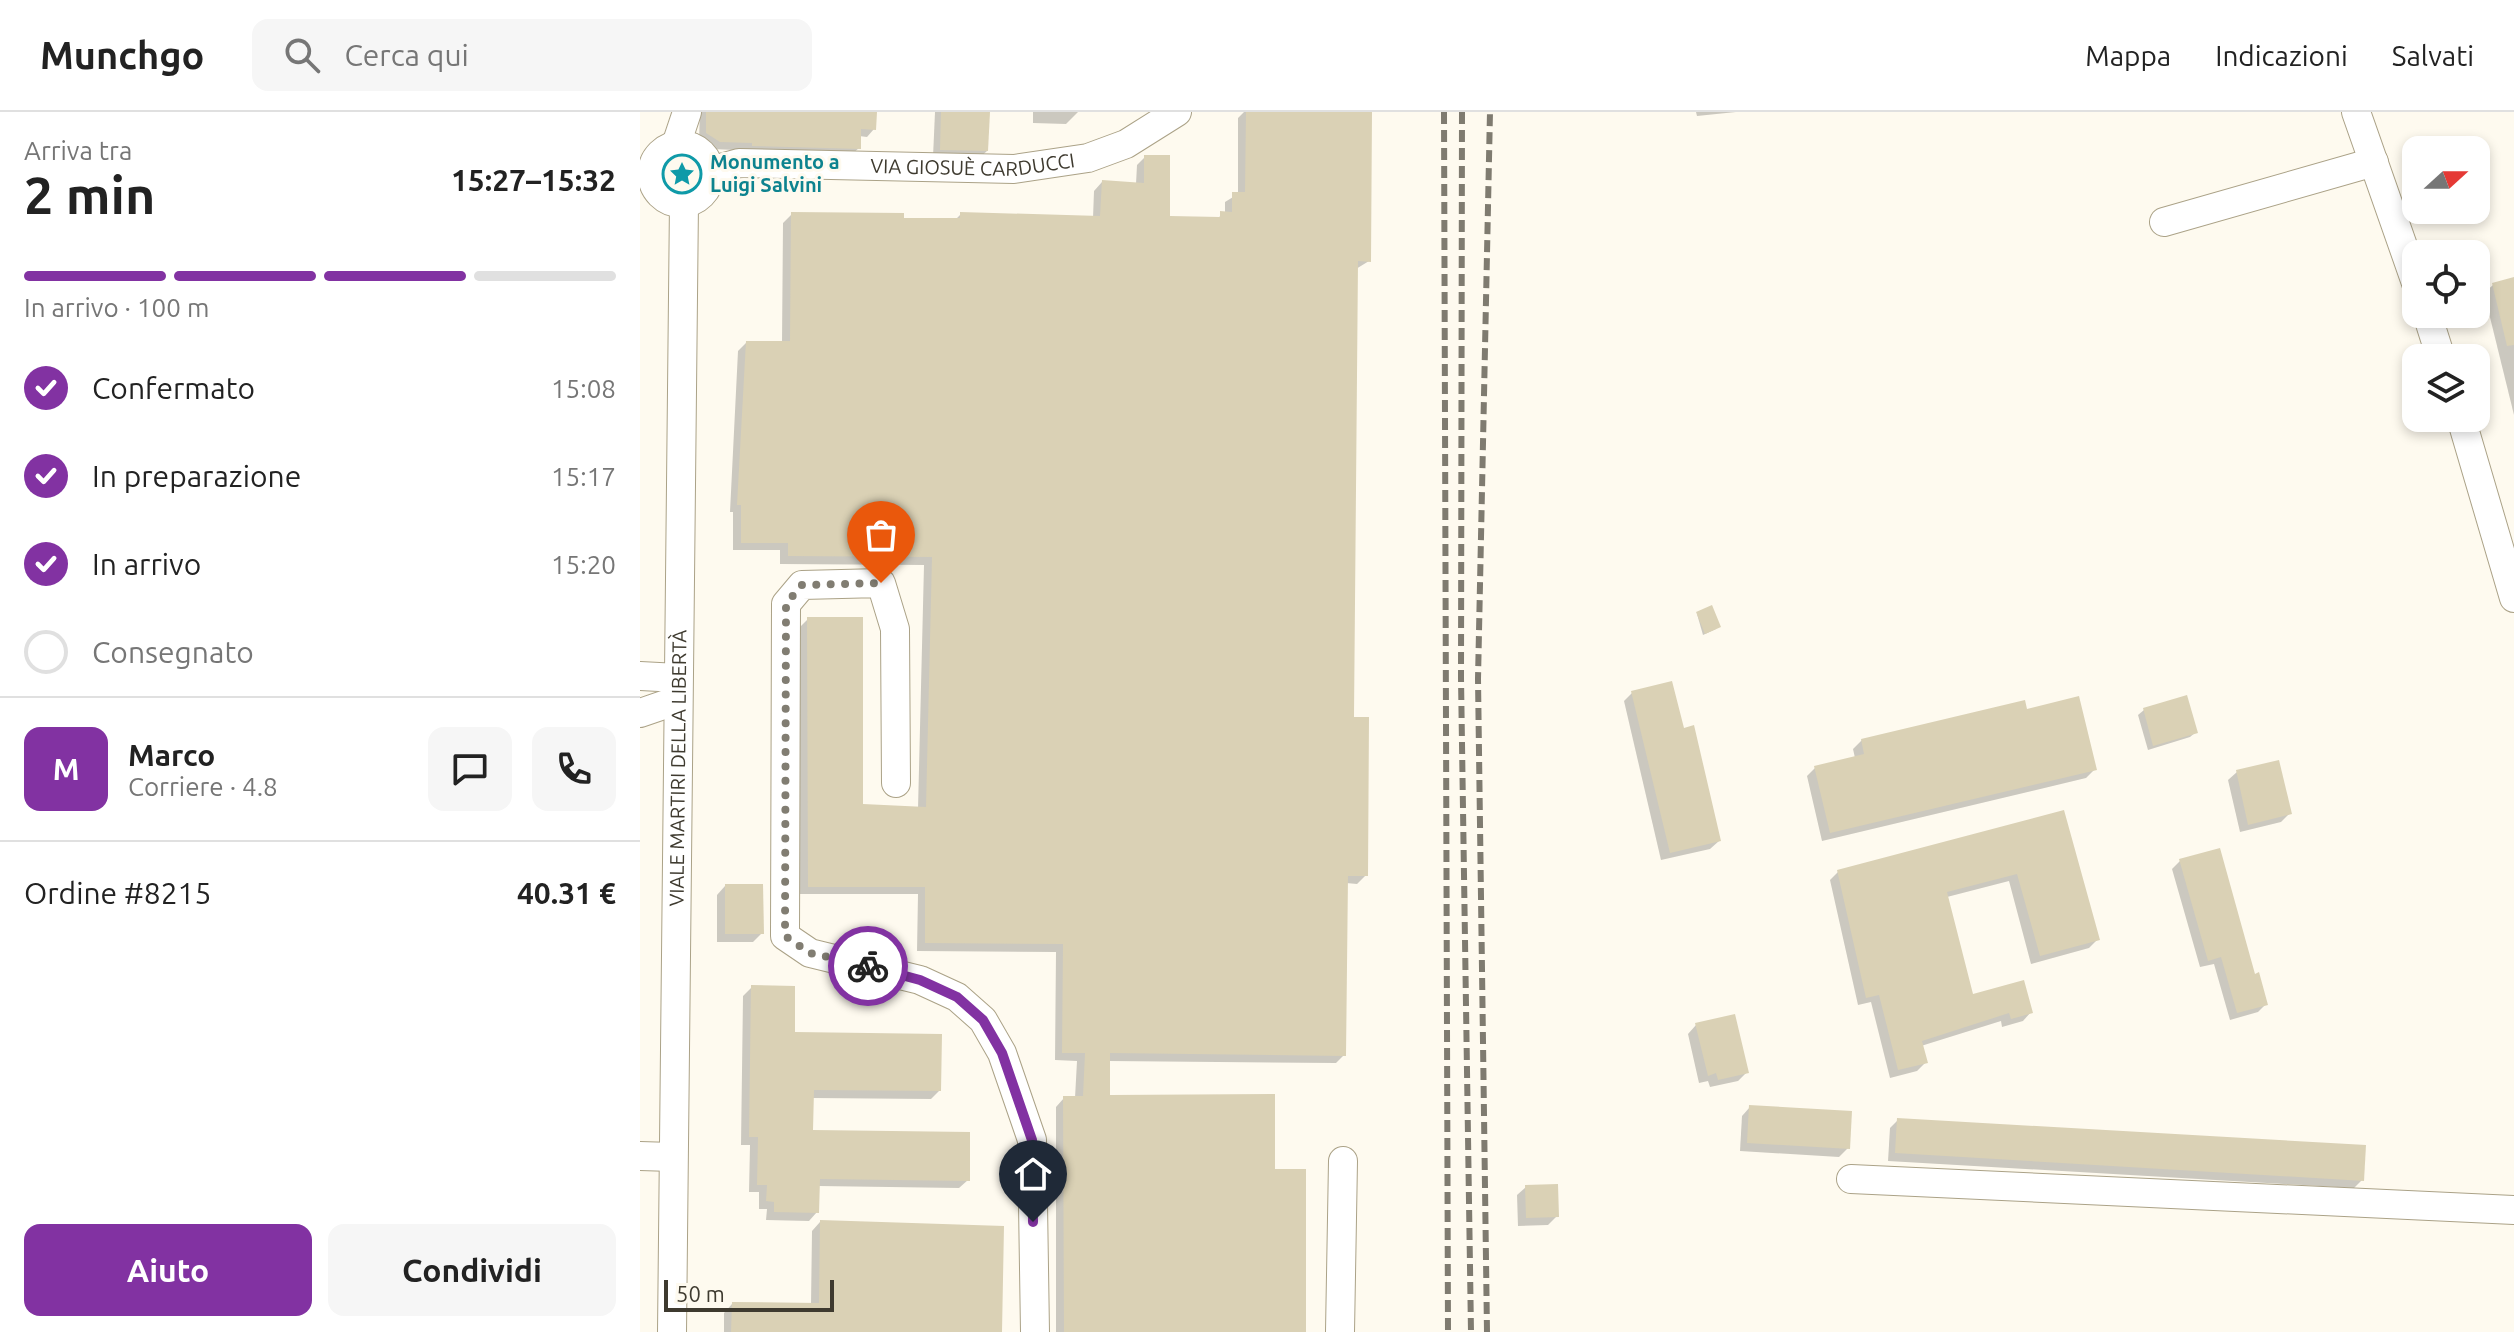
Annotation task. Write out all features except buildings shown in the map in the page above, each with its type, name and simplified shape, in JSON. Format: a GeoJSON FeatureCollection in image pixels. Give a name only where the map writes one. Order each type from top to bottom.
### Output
{"type":"FeatureCollection","features":[{"type":"Feature","properties":{"kind":"street"},"geometry":{"type":"LineString","coordinates":[[676,145],[687,112]]}},
{"type":"Feature","properties":{"kind":"street","name":"VIA GIOSUÈ CARDUCCI"},"geometry":{"type":"LineString","coordinates":[[710,171],[739,163],[1014,169],[1088,158],[1126,144],[1177,112]]}},
{"type":"Feature","properties":{"kind":"street"},"geometry":{"type":"LineString","coordinates":[[2356,112],[2402,243]]}},
{"type":"Feature","properties":{"kind":"street"},"geometry":{"type":"LineString","coordinates":[[687,144],[702,153],[710,171],[710,180],[700,196],[684,202],[662,195],[646,173],[657,158],[676,145],[687,144]]}},
{"type":"Feature","properties":{"kind":"street"},"geometry":{"type":"LineString","coordinates":[[2164,222],[2374,162]]}},
{"type":"Feature","properties":{"kind":"street","name":"VIALE MARTIRI DELLA LIBERTÀ"},"geometry":{"type":"LineString","coordinates":[[672,1332],[684,202]]}},
{"type":"Feature","properties":{"kind":"street"},"geometry":{"type":"LineString","coordinates":[[2465,432],[2514,598]]}},
{"type":"Feature","properties":{"kind":"street"},"geometry":{"type":"LineString","coordinates":[[896,783],[895,629],[881,583],[802,585],[786,604],[785,936],[810,953],[920,980],[957,997],[983,1020],[1002,1053],[1032,1140],[1035,1332]]}},
{"type":"Feature","properties":{"kind":"street"},"geometry":{"type":"LineString","coordinates":[[640,676],[678,689]]}},
{"type":"Feature","properties":{"kind":"street"},"geometry":{"type":"LineString","coordinates":[[640,713],[678,689]]}},
{"type":"Feature","properties":{"kind":"street"},"geometry":{"type":"LineString","coordinates":[[640,1156],[672,1157]]}},
{"type":"Feature","properties":{"kind":"street"},"geometry":{"type":"LineString","coordinates":[[1340,1332],[1343,1161]]}},
{"type":"Feature","properties":{"kind":"street"},"geometry":{"type":"LineString","coordinates":[[1851,1179],[2514,1210]]}},
{"type":"Feature","properties":{"kind":"railway"},"geometry":{"type":"LineString","coordinates":[[1444,112],[1448,1332]]}},
{"type":"Feature","properties":{"kind":"railway"},"geometry":{"type":"LineString","coordinates":[[1462,112],[1461,678],[1471,1332]]}},
{"type":"Feature","properties":{"kind":"railway"},"geometry":{"type":"LineString","coordinates":[[1487,1332],[1478,679],[1490,112]]}},
{"type":"Feature","properties":{"kind":"way so far"},"geometry":{"type":"LineString","coordinates":[[868,966],[810,953],[785,936],[786,604],[802,585],[881,583]]}},
{"type":"Feature","properties":{"kind":"place","name":"Monumento a Luigi Salvini"},"geometry":{"type":"Point","coordinates":[682,174]}},
{"type":"Feature","properties":{"kind":"route"},"geometry":{"type":"LineString","coordinates":[[868,966],[920,980],[957,997],[983,1020],[1002,1053],[1032,1140],[1033,1222]]}}]}
